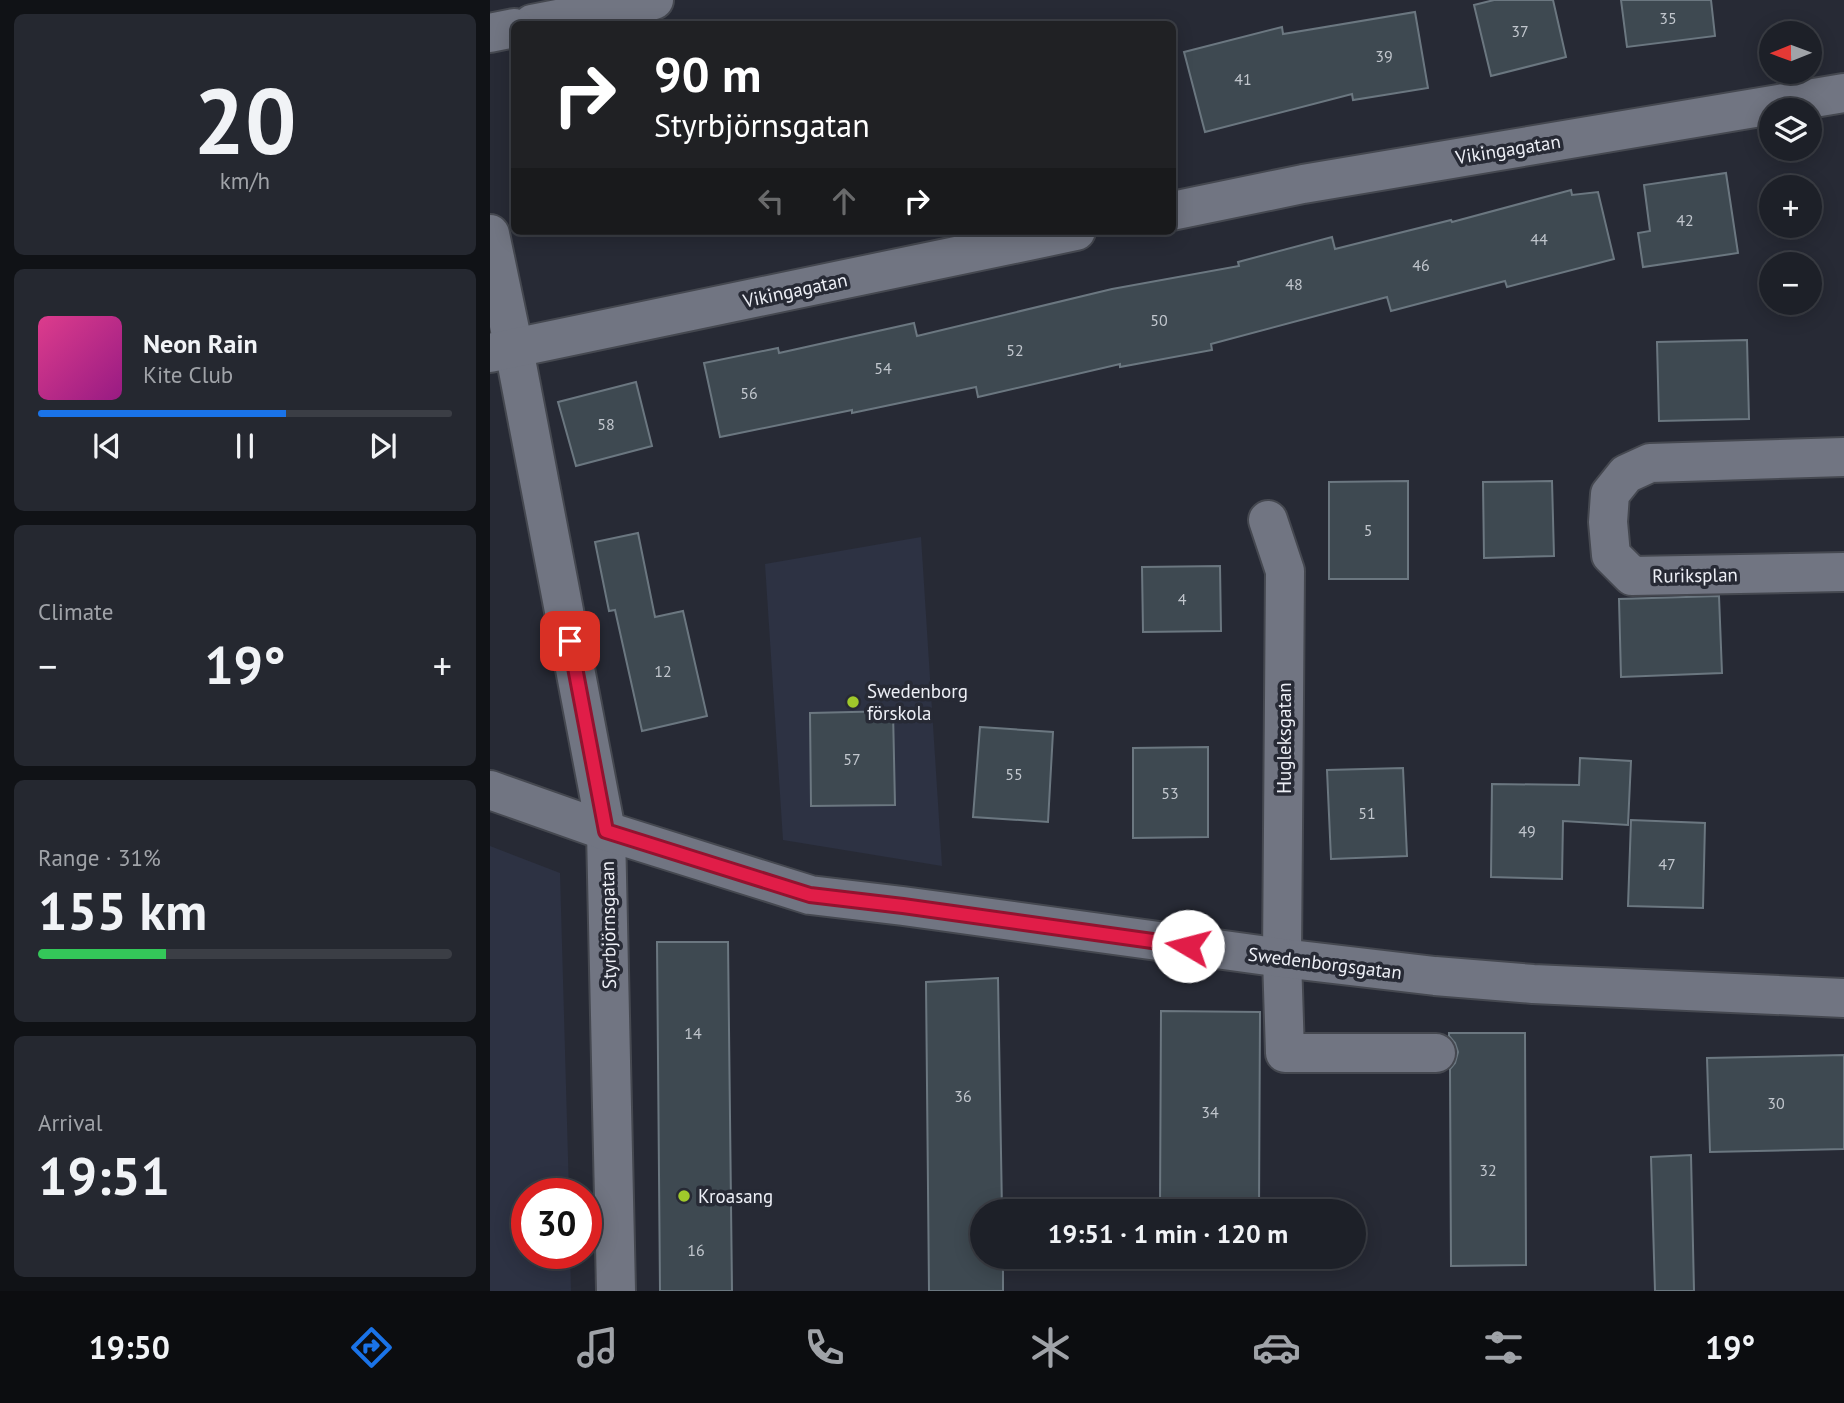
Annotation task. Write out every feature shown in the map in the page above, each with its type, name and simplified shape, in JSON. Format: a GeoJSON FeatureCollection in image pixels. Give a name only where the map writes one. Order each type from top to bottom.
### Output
{"type":"FeatureCollection","features":[{"type":"Feature","properties":{"kind":"street"},"geometry":{"type":"LineString","coordinates":[[547,21],[654,0]]}},
{"type":"Feature","properties":{"kind":"street"},"geometry":{"type":"LineString","coordinates":[[490,33],[511,29]]}},
{"type":"Feature","properties":{"kind":"street","name":"Vikingagatan"},"geometry":{"type":"LineString","coordinates":[[1176,210],[1303,184],[1844,93]]}},
{"type":"Feature","properties":{"kind":"street","name":"Styrbjörnsgatan"},"geometry":{"type":"LineString","coordinates":[[490,234],[502,351],[606,831],[617,1291]]}},
{"type":"Feature","properties":{"kind":"street","name":"Vikingagatan"},"geometry":{"type":"LineString","coordinates":[[502,351],[1057,235]]}},
{"type":"Feature","properties":{"kind":"street","name":"Ruriksplan"},"geometry":{"type":"LineString","coordinates":[[1844,457],[1650,463],[1626,474],[1610,494],[1608,522],[1611,555],[1632,576],[1844,572]]}},
{"type":"Feature","properties":{"kind":"street","name":"Hugleksgatan"},"geometry":{"type":"LineString","coordinates":[[1268,520],[1285,571],[1282,958],[1285,1053],[1436,1053]]}},
{"type":"Feature","properties":{"kind":"street","name":"Swedenborgsgatan"},"geometry":{"type":"LineString","coordinates":[[490,790],[606,831],[810,895],[1435,976],[1533,984],[1844,998]]}},
{"type":"Feature","properties":{"kind":"shaded area","name":"Swedenborg förskola"},"geometry":{"type":"Polygon","coordinates":[[[921,537],[942,866],[783,840],[765,564],[921,537]]]}},
{"type":"Feature","properties":{"kind":"shaded area"},"geometry":{"type":"Polygon","coordinates":[[[490,846],[560,873],[569,1178],[511,1178],[511,1269],[570,1269],[571,1291],[490,1291],[490,846]]]}},
{"type":"Feature","properties":{"kind":"building"},"geometry":{"type":"Polygon","coordinates":[[[1494,0],[1553,0],[1566,57],[1491,76],[1474,5],[1494,0]]]}},
{"type":"Feature","properties":{"kind":"building"},"geometry":{"type":"Polygon","coordinates":[[[1621,0],[1711,0],[1715,36],[1627,47],[1621,0]]]}},
{"type":"Feature","properties":{"kind":"building"},"geometry":{"type":"Polygon","coordinates":[[[1415,12],[1428,88],[1353,100],[1352,94],[1205,132],[1184,52],[1282,27],[1283,34],[1415,12]]]}},
{"type":"Feature","properties":{"kind":"building"},"geometry":{"type":"Polygon","coordinates":[[[1726,173],[1738,253],[1643,267],[1638,233],[1650,231],[1644,185],[1726,173]]]}},
{"type":"Feature","properties":{"kind":"building"},"geometry":{"type":"Polygon","coordinates":[[[1571,190],[1572,195],[1598,192],[1614,259],[1507,287],[1505,281],[1391,311],[1387,297],[1211,344],[1212,350],[1120,367],[1120,364],[978,397],[976,387],[720,437],[704,363],[778,348],[779,353],[914,323],[917,336],[1112,289],[1239,266],[1238,262],[1332,237],[1335,249],[1451,220],[1452,222],[1571,190]]]}},
{"type":"Feature","properties":{"kind":"building"},"geometry":{"type":"Polygon","coordinates":[[[1747,340],[1749,419],[1659,421],[1657,342],[1747,340]]]}},
{"type":"Feature","properties":{"kind":"building"},"geometry":{"type":"Polygon","coordinates":[[[636,382],[652,446],[576,466],[558,402],[636,382]]]}},
{"type":"Feature","properties":{"kind":"building"},"geometry":{"type":"Polygon","coordinates":[[[1408,481],[1408,579],[1329,579],[1329,482],[1408,481]]]}},
{"type":"Feature","properties":{"kind":"building"},"geometry":{"type":"Polygon","coordinates":[[[1552,481],[1554,556],[1484,558],[1483,482],[1552,481]]]}},
{"type":"Feature","properties":{"kind":"building"},"geometry":{"type":"Polygon","coordinates":[[[638,533],[655,617],[683,611],[707,716],[642,731],[615,610],[609,611],[595,542],[638,533]]]}},
{"type":"Feature","properties":{"kind":"building"},"geometry":{"type":"Polygon","coordinates":[[[1220,566],[1221,631],[1143,632],[1142,567],[1220,566]]]}},
{"type":"Feature","properties":{"kind":"building"},"geometry":{"type":"Polygon","coordinates":[[[1719,596],[1722,673],[1621,677],[1619,599],[1719,596]]]}},
{"type":"Feature","properties":{"kind":"building"},"geometry":{"type":"Polygon","coordinates":[[[893,711],[895,805],[811,806],[810,713],[893,711]]]}},
{"type":"Feature","properties":{"kind":"building"},"geometry":{"type":"Polygon","coordinates":[[[980,727],[1053,732],[1048,822],[973,817],[980,727]]]}},
{"type":"Feature","properties":{"kind":"building"},"geometry":{"type":"Polygon","coordinates":[[[1208,747],[1208,837],[1133,838],[1133,748],[1208,747]]]}},
{"type":"Feature","properties":{"kind":"building"},"geometry":{"type":"Polygon","coordinates":[[[1580,758],[1631,761],[1628,825],[1563,821],[1562,879],[1491,877],[1492,784],[1579,785],[1580,758]]]}},
{"type":"Feature","properties":{"kind":"building"},"geometry":{"type":"Polygon","coordinates":[[[1403,768],[1407,856],[1331,859],[1327,770],[1403,768]]]}},
{"type":"Feature","properties":{"kind":"building"},"geometry":{"type":"Polygon","coordinates":[[[1631,820],[1705,823],[1703,908],[1628,906],[1631,820]]]}},
{"type":"Feature","properties":{"kind":"building"},"geometry":{"type":"Polygon","coordinates":[[[657,942],[728,942],[732,1291],[660,1291],[657,942]]]}},
{"type":"Feature","properties":{"kind":"building"},"geometry":{"type":"Polygon","coordinates":[[[998,978],[1002,1199],[970,1199],[970,1269],[1003,1269],[1003,1291],[929,1291],[926,982],[998,978]]]}},
{"type":"Feature","properties":{"kind":"building"},"geometry":{"type":"Polygon","coordinates":[[[1161,1011],[1260,1012],[1259,1199],[1160,1199],[1161,1011]]]}},
{"type":"Feature","properties":{"kind":"building"},"geometry":{"type":"Polygon","coordinates":[[[1449,1033],[1525,1033],[1526,1265],[1451,1266],[1450,1069],[1458,1052],[1449,1033]]]}},
{"type":"Feature","properties":{"kind":"building"},"geometry":{"type":"Polygon","coordinates":[[[1844,1055],[1844,1149],[1710,1152],[1707,1058],[1844,1055]]]}},
{"type":"Feature","properties":{"kind":"building"},"geometry":{"type":"Polygon","coordinates":[[[1691,1155],[1694,1291],[1655,1291],[1651,1157],[1691,1155]]]}},
{"type":"Feature","properties":{"kind":"place","name":"Swedenborg förskola"},"geometry":{"type":"Point","coordinates":[853,702]}},
{"type":"Feature","properties":{"kind":"place","name":"Kroasang"},"geometry":{"type":"Point","coordinates":[684,1196]}},
{"type":"Feature","properties":{"kind":"route"},"geometry":{"type":"LineString","coordinates":[[570,641],[606,831],[810,895],[1188,946]]}}]}
